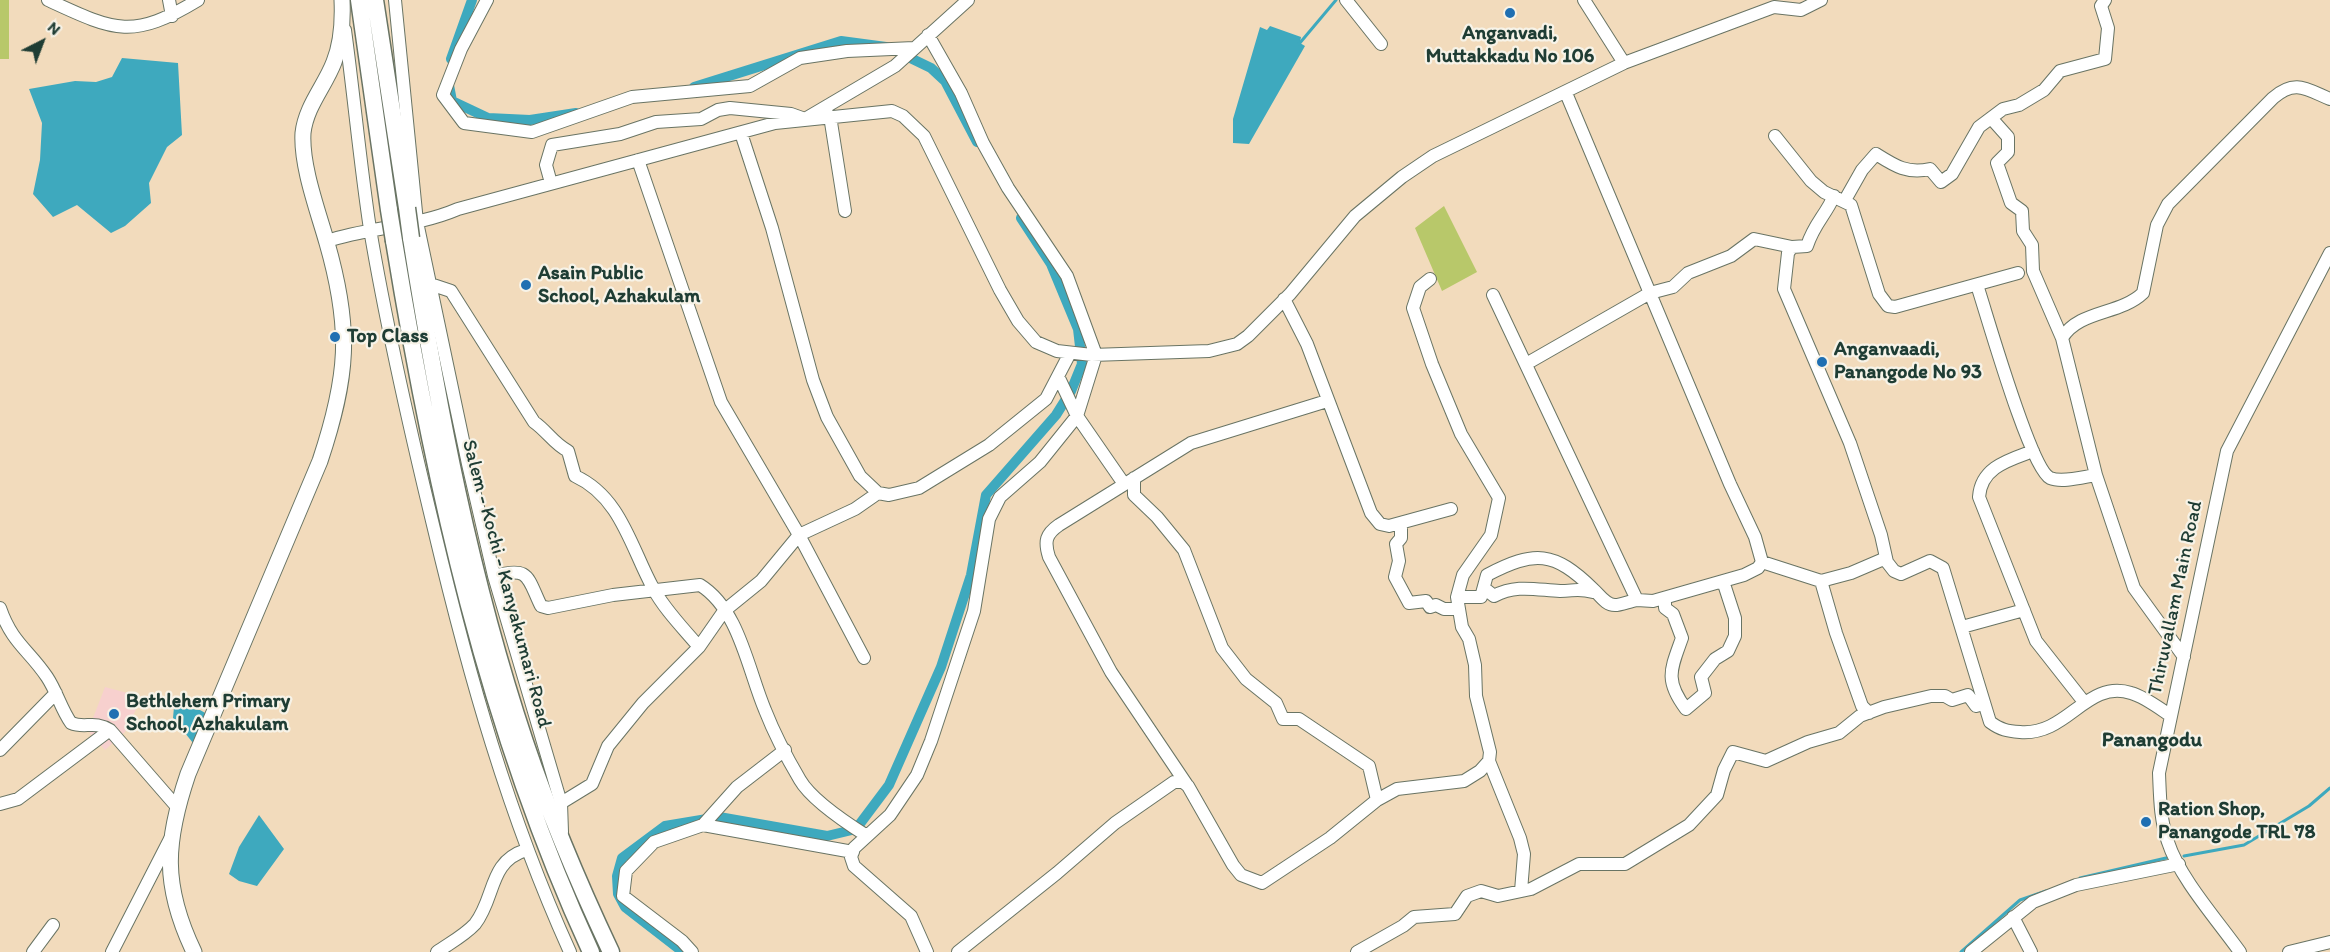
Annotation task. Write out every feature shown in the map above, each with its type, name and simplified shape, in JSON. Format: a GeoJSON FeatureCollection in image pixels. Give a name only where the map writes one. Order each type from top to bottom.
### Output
{"type":"FeatureCollection","features":[{"type":"Feature","properties":{"kind":"highway","name":"Salem - Kochi - Kanyakumari Road"},"geometry":{"type":"LineString","coordinates":[[359,0],[389,210],[418,387],[446,519],[474,628],[510,747],[545,845],[591,952]]}},
{"type":"Feature","properties":{"kind":"highway","name":"Salem - Kochi - Kanyakumari Road"},"geometry":{"type":"LineString","coordinates":[[375,0],[434,382],[462,515],[525,742],[562,839],[610,952]]}},
{"type":"Feature","properties":{"kind":"main road"},"geometry":{"type":"LineString","coordinates":[[194,952],[170,883],[170,839],[177,807],[188,774],[320,461],[337,411],[344,366],[344,320],[303,147],[303,132],[307,114],[334,63],[341,40],[342,0]]}},
{"type":"Feature","properties":{"kind":"street"},"geometry":{"type":"LineString","coordinates":[[48,0],[92,20],[114,26],[137,28],[172,16],[198,0]]}},
{"type":"Feature","properties":{"kind":"street"},"geometry":{"type":"LineString","coordinates":[[169,0],[172,16]]}},
{"type":"Feature","properties":{"kind":"street"},"geometry":{"type":"LineString","coordinates":[[395,0],[417,222],[494,576],[561,802],[562,839]]}},
{"type":"Feature","properties":{"kind":"street"},"geometry":{"type":"LineString","coordinates":[[487,0],[461,49],[443,95],[464,123],[532,132],[632,97],[750,86],[800,58],[847,51],[914,48]]}},
{"type":"Feature","properties":{"kind":"street"},"geometry":{"type":"LineString","coordinates":[[805,119],[895,66],[968,0]]}},
{"type":"Feature","properties":{"kind":"street"},"geometry":{"type":"LineString","coordinates":[[1346,0],[1381,44]]}},
{"type":"Feature","properties":{"kind":"street"},"geometry":{"type":"LineString","coordinates":[[1584,0],[1624,63]]}},
{"type":"Feature","properties":{"kind":"street"},"geometry":{"type":"LineString","coordinates":[[327,241],[370,229],[436,219],[458,209],[775,123],[892,111],[913,124],[924,136],[1018,321],[1045,348],[1094,355],[1209,351],[1237,344],[1248,336],[1284,299],[1355,216],[1402,177],[1453,144],[1566,93],[1624,63],[1774,7],[1801,10],[1821,0]]}},
{"type":"Feature","properties":{"kind":"street"},"geometry":{"type":"LineString","coordinates":[[1526,364],[1650,293],[1673,287],[1688,273],[1731,256],[1754,240],[1792,247],[1807,246],[1814,225],[1840,198],[1876,154],[1897,168],[1914,172],[1930,169],[1941,182],[1952,174],[1979,127],[2003,109],[2019,105],[2044,90],[2060,71],[2105,59],[2108,28],[2101,6],[2105,0]]}},
{"type":"Feature","properties":{"kind":"street"},"geometry":{"type":"LineString","coordinates":[[343,19],[370,229],[405,410],[459,632],[498,769],[526,850],[570,952]]}},
{"type":"Feature","properties":{"kind":"street"},"geometry":{"type":"LineString","coordinates":[[927,952],[911,916],[854,866],[853,852],[890,815],[917,775],[932,741],[974,611],[993,506],[1007,489],[1040,462],[1077,416],[1094,355],[1067,276],[1008,188],[983,143],[961,93],[928,35]]}},
{"type":"Feature","properties":{"kind":"street"},"geometry":{"type":"LineString","coordinates":[[2062,338],[2068,328],[2078,322],[2122,308],[2133,303],[2144,293],[2157,225],[2168,204],[2273,98],[2284,89],[2296,86],[2330,99]]}},
{"type":"Feature","properties":{"kind":"street"},"geometry":{"type":"LineString","coordinates":[[1566,93],[1730,484],[1755,537],[1762,562]]}},
{"type":"Feature","properties":{"kind":"street"},"geometry":{"type":"LineString","coordinates":[[551,183],[546,165],[552,145],[620,134],[656,122],[701,119],[718,110],[730,108],[791,114],[805,119]]}},
{"type":"Feature","properties":{"kind":"street"},"geometry":{"type":"LineString","coordinates":[[830,116],[845,211]]}},
{"type":"Feature","properties":{"kind":"street"},"geometry":{"type":"LineString","coordinates":[[1991,118],[2008,138],[2008,152],[1997,163],[1999,172],[2011,203],[2022,211],[2023,231],[2032,244],[2033,271],[2062,338],[2096,475],[2136,593],[2184,657]]}},
{"type":"Feature","properties":{"kind":"street"},"geometry":{"type":"LineString","coordinates":[[741,133],[772,228],[813,380],[828,417],[860,476],[878,493],[888,495],[919,488],[989,445],[1046,399],[1070,353]]}},
{"type":"Feature","properties":{"kind":"street"},"geometry":{"type":"LineString","coordinates":[[1775,135],[1811,181],[1840,198],[1856,214],[1879,294],[1888,306],[1895,307],[2018,273]]}},
{"type":"Feature","properties":{"kind":"street"},"geometry":{"type":"LineString","coordinates":[[638,160],[721,402],[799,535],[864,658]]}},
{"type":"Feature","properties":{"kind":"street"},"geometry":{"type":"LineString","coordinates":[[1792,247],[1788,253],[1784,290],[1850,443],[1886,558],[1894,571],[1901,574],[1930,561],[1943,568],[1990,722],[2001,730],[2028,732],[2050,727],[2064,720],[2093,696],[2122,691],[2142,697],[2171,716]]}},
{"type":"Feature","properties":{"kind":"street","name":"Thiruvallam Main Road"},"geometry":{"type":"LineString","coordinates":[[2240,952],[2179,864],[2168,843],[2160,807],[2159,773],[2227,451],[2330,253]]}},
{"type":"Feature","properties":{"kind":"street"},"geometry":{"type":"LineString","coordinates":[[1430,279],[1420,286],[1413,308],[1431,364],[1461,435],[1499,498],[1491,535],[1463,575],[1458,603],[1475,665],[1476,696],[1490,752],[1489,761],[1520,838],[1524,854],[1521,891]]}},
{"type":"Feature","properties":{"kind":"street"},"geometry":{"type":"LineString","coordinates":[[430,284],[451,291],[534,422],[547,431],[557,445],[568,451],[576,476],[591,483],[619,515],[654,590],[699,647]]}},
{"type":"Feature","properties":{"kind":"street"},"geometry":{"type":"LineString","coordinates":[[1977,285],[2024,430],[2042,470],[2049,477],[2058,480],[2096,475]]}},
{"type":"Feature","properties":{"kind":"street"},"geometry":{"type":"LineString","coordinates":[[1493,295],[1637,600]]}},
{"type":"Feature","properties":{"kind":"street"},"geometry":{"type":"LineString","coordinates":[[1284,299],[1307,344],[1371,513],[1380,524],[1389,526],[1451,509]]}},
{"type":"Feature","properties":{"kind":"street"},"geometry":{"type":"LineString","coordinates":[[1058,376],[1077,416],[1129,481],[1134,495],[1157,516],[1184,550],[1222,648],[1233,663],[1246,680],[1276,703],[1283,719],[1299,719],[1369,766],[1377,800]]}},
{"type":"Feature","properties":{"kind":"street"},"geometry":{"type":"LineString","coordinates":[[1327,401],[1191,443],[1050,531],[1045,545],[1048,557],[1111,672],[1188,786],[1241,875],[1262,883],[1330,838],[1377,800],[1397,789],[1464,781],[1480,771],[1489,761]]}},
{"type":"Feature","properties":{"kind":"street"},"geometry":{"type":"LineString","coordinates":[[2033,451],[1996,466],[1987,473],[1979,489],[1979,497],[2036,641],[2084,702]]}},
{"type":"Feature","properties":{"kind":"street"},"geometry":{"type":"LineString","coordinates":[[561,802],[592,784],[608,746],[643,703],[699,647],[724,611],[761,581],[799,535],[855,509],[878,493]]}},
{"type":"Feature","properties":{"kind":"street"},"geometry":{"type":"LineString","coordinates":[[1401,524],[1401,538],[1396,544],[1399,561],[1395,578],[1409,603],[1426,601],[1430,607],[1436,605],[1444,609],[1481,597],[1487,575],[1528,558],[1545,556],[1566,565],[1606,603],[1616,606],[1637,600],[1645,603],[1723,581],[1751,571],[1762,562]]}},
{"type":"Feature","properties":{"kind":"street"},"geometry":{"type":"LineString","coordinates":[[1762,562],[1821,581],[1851,573],[1886,558]]}},
{"type":"Feature","properties":{"kind":"street"},"geometry":{"type":"LineString","coordinates":[[494,576],[516,570],[523,573],[541,606],[548,608],[654,590],[700,585],[710,591],[743,645],[765,710],[801,782],[841,819],[867,836]]}},
{"type":"Feature","properties":{"kind":"street"},"geometry":{"type":"LineString","coordinates":[[1665,598],[1665,608],[1673,614],[1682,638],[1670,672],[1678,698],[1686,709],[1705,693],[1701,677],[1715,659],[1728,651],[1735,636],[1735,618],[1723,581]]}},
{"type":"Feature","properties":{"kind":"street"},"geometry":{"type":"LineString","coordinates":[[1821,581],[1836,633],[1862,706],[1869,713]]}},
{"type":"Feature","properties":{"kind":"street"},"geometry":{"type":"LineString","coordinates":[[1484,588],[1494,596],[1504,590],[1533,587],[1559,591],[1577,588],[1597,593]]}},
{"type":"Feature","properties":{"kind":"street"},"geometry":{"type":"LineString","coordinates":[[0,608],[5,624],[21,648],[36,662],[56,693],[71,723],[77,726],[100,723],[110,729],[177,807]]}},
{"type":"Feature","properties":{"kind":"street"},"geometry":{"type":"LineString","coordinates":[[1962,627],[2024,610]]}},
{"type":"Feature","properties":{"kind":"street"},"geometry":{"type":"LineString","coordinates":[[0,750],[56,693]]}},
{"type":"Feature","properties":{"kind":"street"},"geometry":{"type":"LineString","coordinates":[[1357,952],[1403,926],[1414,916],[1455,914],[1467,897],[1481,891],[1498,896],[1531,889],[1579,864],[1625,864],[1689,825],[1718,795],[1724,770],[1733,752],[1766,762],[1808,742],[1839,733],[1869,713],[1931,696],[1945,696],[1952,700],[1968,696],[1976,706],[1983,704]]}},
{"type":"Feature","properties":{"kind":"street"},"geometry":{"type":"LineString","coordinates":[[0,804],[18,799],[110,729]]}},
{"type":"Feature","properties":{"kind":"street"},"geometry":{"type":"LineString","coordinates":[[692,952],[682,941],[623,896],[626,872],[654,842],[703,825],[737,787],[785,750]]}},
{"type":"Feature","properties":{"kind":"street"},"geometry":{"type":"LineString","coordinates":[[958,952],[1137,806],[1174,782],[1183,782],[1188,786]]}},
{"type":"Feature","properties":{"kind":"street"},"geometry":{"type":"LineString","coordinates":[[703,825],[853,852]]}},
{"type":"Feature","properties":{"kind":"street"},"geometry":{"type":"LineString","coordinates":[[112,952],[170,839]]}},
{"type":"Feature","properties":{"kind":"street"},"geometry":{"type":"LineString","coordinates":[[437,952],[475,924],[503,863],[512,854],[526,850]]}},
{"type":"Feature","properties":{"kind":"street"},"geometry":{"type":"LineString","coordinates":[[1971,952],[2033,902],[2076,885],[2179,864]]}},
{"type":"Feature","properties":{"kind":"street"},"geometry":{"type":"LineString","coordinates":[[2013,917],[2031,952]]}},
{"type":"Feature","properties":{"kind":"street"},"geometry":{"type":"LineString","coordinates":[[33,952],[53,925]]}},
{"type":"Feature","properties":{"kind":"street"},"geometry":{"type":"LineString","coordinates":[[2289,952],[2330,942]]}},
{"type":"Feature","properties":{"kind":"shaded area","name":"Bethlehem Primary School, Azhakulam"},"geometry":{"type":"Polygon","coordinates":[[[105,687],[142,697],[125,732],[105,750],[88,731],[105,687]]]}},
{"type":"Feature","properties":{"kind":"green space"},"geometry":{"type":"Polygon","coordinates":[[[0,0],[9,0],[9,59],[0,59],[0,0]]]}},
{"type":"Feature","properties":{"kind":"green space"},"geometry":{"type":"Polygon","coordinates":[[[1444,206],[1477,272],[1442,291],[1415,228],[1444,206]]]}},
{"type":"Feature","properties":{"kind":"water"},"geometry":{"type":"Polygon","coordinates":[[[1270,26],[1301,37],[1300,43],[1305,46],[1249,144],[1233,143],[1233,119],[1260,27],[1267,30],[1270,26]]]}},
{"type":"Feature","properties":{"kind":"water"},"geometry":{"type":"Polygon","coordinates":[[[122,58],[178,63],[182,135],[167,147],[149,183],[151,203],[125,226],[111,233],[77,205],[53,217],[33,194],[40,160],[42,123],[29,89],[75,81],[96,82],[112,77],[122,58]]]}},
{"type":"Feature","properties":{"kind":"water"},"geometry":{"type":"Polygon","coordinates":[[[174,707],[200,710],[207,714],[193,743],[173,718],[174,707]]]}},
{"type":"Feature","properties":{"kind":"water"},"geometry":{"type":"Polygon","coordinates":[[[259,815],[284,849],[257,886],[239,881],[229,874],[239,847],[259,815]]]}},
{"type":"Feature","properties":{"kind":"waterway"},"geometry":{"type":"LineString","coordinates":[[451,59],[472,0]]}},
{"type":"Feature","properties":{"kind":"waterway"},"geometry":{"type":"LineString","coordinates":[[1299,44],[1336,0]]}},
{"type":"Feature","properties":{"kind":"waterway"},"geometry":{"type":"LineString","coordinates":[[694,87],[841,41],[886,47]]}},
{"type":"Feature","properties":{"kind":"waterway"},"geometry":{"type":"LineString","coordinates":[[900,53],[931,68],[945,81],[977,142]]}},
{"type":"Feature","properties":{"kind":"waterway"},"geometry":{"type":"LineString","coordinates":[[448,80],[452,101],[488,118],[530,120],[576,113]]}},
{"type":"Feature","properties":{"kind":"waterway"},"geometry":{"type":"LineString","coordinates":[[683,952],[625,907],[618,894],[617,876],[622,858],[665,826],[719,817],[827,836],[856,829],[889,785],[941,667],[971,575],[986,495],[1056,415],[1071,391],[1082,364],[1078,329],[1051,264],[1021,218]]}},
{"type":"Feature","properties":{"kind":"waterway"},"geometry":{"type":"LineString","coordinates":[[2184,856],[2244,845],[2309,806],[2330,788]]}},
{"type":"Feature","properties":{"kind":"waterway"},"geometry":{"type":"LineString","coordinates":[[2080,878],[2166,858]]}},
{"type":"Feature","properties":{"kind":"waterway"},"geometry":{"type":"LineString","coordinates":[[1961,952],[2020,900],[2046,891]]}},
{"type":"Feature","properties":{"kind":"place","name":"Anganvadi, Muttakkadu No 106"},"geometry":{"type":"Point","coordinates":[1510,13]}},
{"type":"Feature","properties":{"kind":"place","name":"Asain Public School, Azhakulam"},"geometry":{"type":"Point","coordinates":[526,285]}},
{"type":"Feature","properties":{"kind":"place","name":"Top Class"},"geometry":{"type":"Point","coordinates":[335,337]}},
{"type":"Feature","properties":{"kind":"place","name":"Anganvaadi, Panangode No 93"},"geometry":{"type":"Point","coordinates":[1822,362]}},
{"type":"Feature","properties":{"kind":"place","name":"Bethlehem Primary School, Azhakulam"},"geometry":{"type":"Point","coordinates":[114,714]}},
{"type":"Feature","properties":{"kind":"place","name":"Ration Shop, Panangode TRL 78"},"geometry":{"type":"Point","coordinates":[2146,822]}},
{"type":"Feature","properties":{"kind":"district","name":"Panangodu"},"geometry":{"type":"Point","coordinates":[2152,741]}}]}
